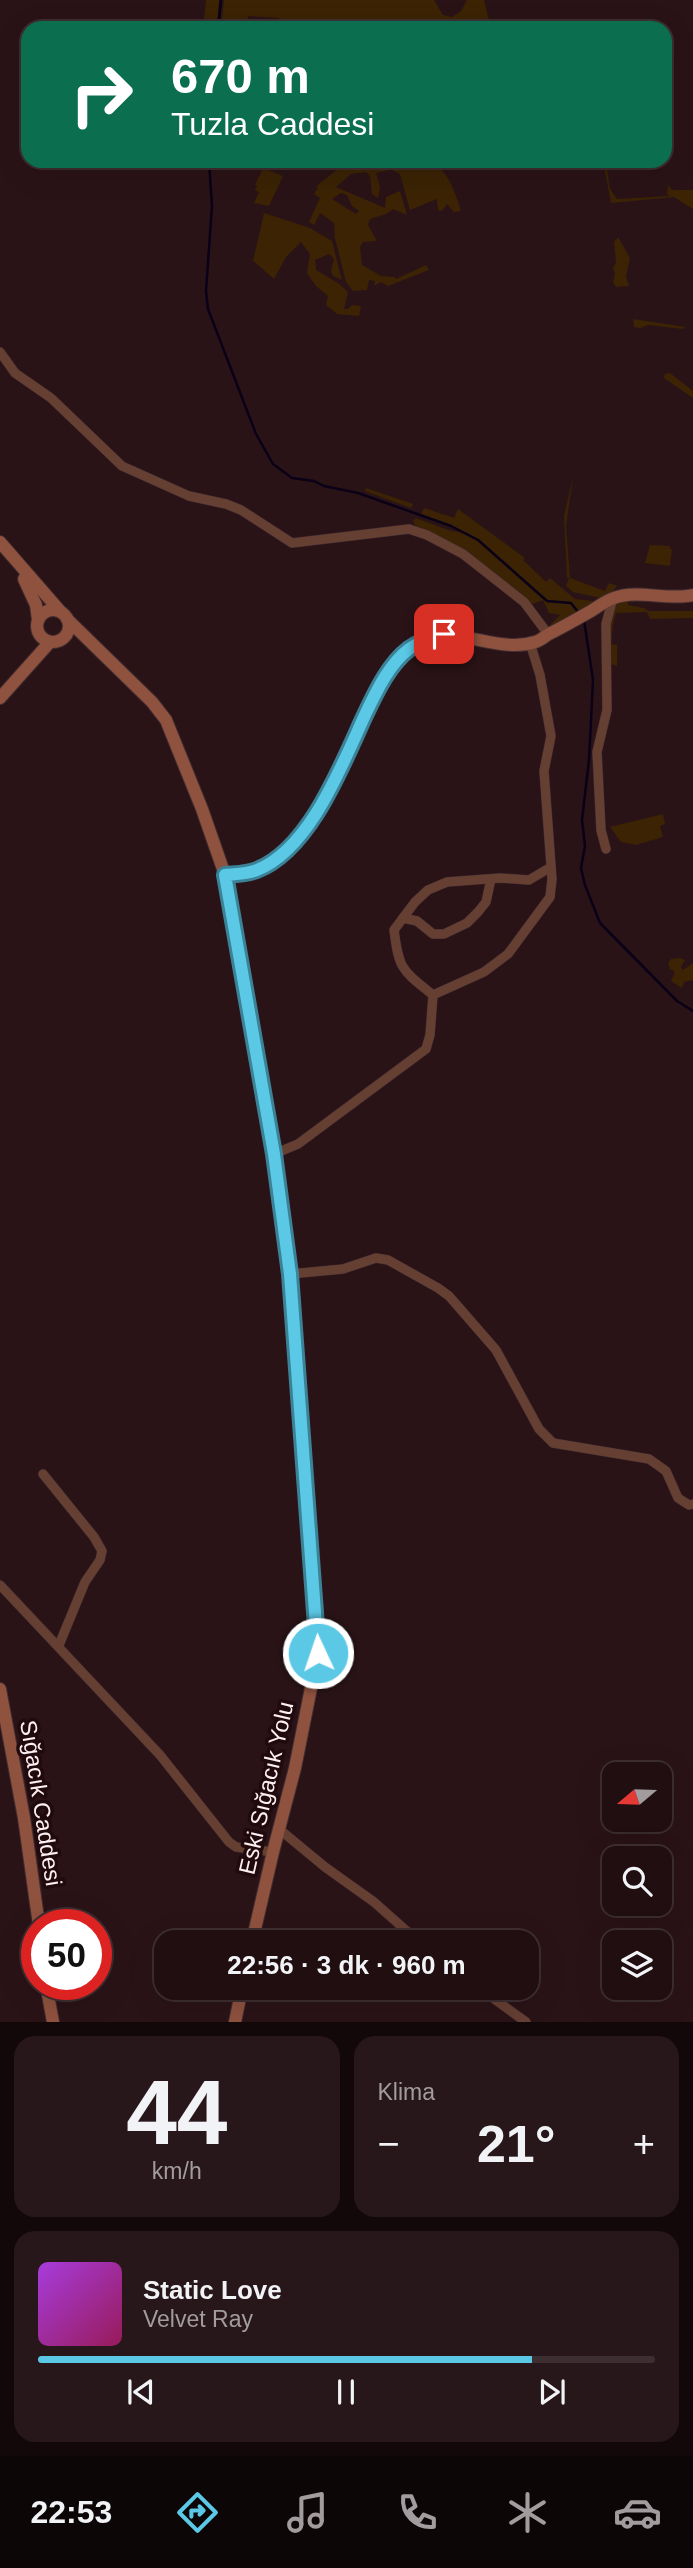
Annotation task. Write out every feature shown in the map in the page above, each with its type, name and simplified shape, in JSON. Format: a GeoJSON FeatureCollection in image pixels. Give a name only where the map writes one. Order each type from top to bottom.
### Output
{"type":"FeatureCollection","features":[{"type":"Feature","properties":{"kind":"main road"},"geometry":{"type":"LineString","coordinates":[[0,542],[10,554],[31,592],[38,626],[45,640],[89,641]]}},
{"type":"Feature","properties":{"kind":"main road","name":"Eski Sığacık Yolu"},"geometry":{"type":"LineString","coordinates":[[10,554],[64,615],[152,702],[166,720],[225,875],[274,1154],[290,1274],[318,1653],[295,1768],[255,1930]]}},
{"type":"Feature","properties":{"kind":"main road"},"geometry":{"type":"LineString","coordinates":[[225,875],[255,871],[283,855],[306,830],[376,692],[408,650],[423,640],[444,634],[512,644],[530,643],[613,598],[632,595],[670,598],[693,595]]}},
{"type":"Feature","properties":{"kind":"main road"},"geometry":{"type":"LineString","coordinates":[[0,698],[22,671],[47,647],[67,633],[64,615],[50,610],[40,616],[36,644],[22,671]]}},
{"type":"Feature","properties":{"kind":"main road","name":"Sığacık Caddesi"},"geometry":{"type":"LineString","coordinates":[[0,1689],[24,1818],[37,1909]]}},
{"type":"Feature","properties":{"kind":"main road"},"geometry":{"type":"LineString","coordinates":[[49,2000],[53,2022]]}},
{"type":"Feature","properties":{"kind":"main road"},"geometry":{"type":"LineString","coordinates":[[235,2022],[240,2000]]}},
{"type":"Feature","properties":{"kind":"street"},"geometry":{"type":"LineString","coordinates":[[0,352],[15,373],[51,398],[122,466],[188,496],[241,510],[292,543],[409,529],[427,535],[463,554],[524,602],[554,632]]}},
{"type":"Feature","properties":{"kind":"street"},"geometry":{"type":"LineString","coordinates":[[606,849],[600,817],[597,752],[607,710],[606,624],[613,598]]}},
{"type":"Feature","properties":{"kind":"street"},"geometry":{"type":"LineString","coordinates":[[433,995],[484,972],[508,954],[550,897],[551,867],[544,771],[551,736],[540,674],[530,643]]}},
{"type":"Feature","properties":{"kind":"street"},"geometry":{"type":"LineString","coordinates":[[433,995],[403,971],[398,961],[394,930],[428,890],[447,882],[491,878],[529,880],[551,867]]}},
{"type":"Feature","properties":{"kind":"street"},"geometry":{"type":"LineString","coordinates":[[403,918],[417,922],[433,934],[444,934],[456,929],[467,923],[486,902],[491,878]]}},
{"type":"Feature","properties":{"kind":"street"},"geometry":{"type":"LineString","coordinates":[[274,1154],[298,1143],[426,1049],[430,1035],[433,995]]}},
{"type":"Feature","properties":{"kind":"street"},"geometry":{"type":"LineString","coordinates":[[290,1274],[343,1269],[376,1258],[388,1260],[438,1288],[449,1296],[496,1350],[539,1429],[553,1443],[649,1459],[666,1471],[678,1498],[689,1505],[693,1504]]}},
{"type":"Feature","properties":{"kind":"street"},"geometry":{"type":"LineString","coordinates":[[43,1474],[94,1537],[102,1551],[100,1560],[85,1582],[59,1645]]}},
{"type":"Feature","properties":{"kind":"street"},"geometry":{"type":"LineString","coordinates":[[0,1585],[160,1755],[229,1842],[236,1847],[273,1852]]}},
{"type":"Feature","properties":{"kind":"street"},"geometry":{"type":"LineString","coordinates":[[0,1592],[12,1598]]}},
{"type":"Feature","properties":{"kind":"street"},"geometry":{"type":"LineString","coordinates":[[279,1829],[325,1867],[374,1902],[406,1930]]}},
{"type":"Feature","properties":{"kind":"street"},"geometry":{"type":"LineString","coordinates":[[495,2000],[526,2022]]}},
{"type":"Feature","properties":{"kind":"shaded area"},"geometry":{"type":"Polygon","coordinates":[[[206,0],[219,0],[218,21],[204,21],[206,0]]]}},
{"type":"Feature","properties":{"kind":"shaded area"},"geometry":{"type":"Polygon","coordinates":[[[224,0],[434,0],[443,15],[452,17],[461,11],[467,0],[484,0],[489,21],[279,21],[279,18],[248,16],[247,21],[222,21],[224,0]]]}},
{"type":"Feature","properties":{"kind":"shaded area"},"geometry":{"type":"Polygon","coordinates":[[[263,168],[283,176],[269,206],[254,203],[259,192],[255,190],[255,185],[263,168]]]}},
{"type":"Feature","properties":{"kind":"shaded area"},"geometry":{"type":"Polygon","coordinates":[[[338,168],[389,170],[376,173],[380,187],[378,198],[372,194],[370,176],[366,172],[351,174],[336,187],[385,208],[386,197],[400,191],[407,215],[393,209],[370,219],[368,225],[377,241],[363,242],[360,247],[362,265],[381,276],[396,279],[426,265],[429,270],[388,286],[381,282],[374,286],[375,281],[369,280],[367,290],[353,291],[346,282],[334,223],[320,213],[314,225],[309,222],[320,198],[314,194],[318,188],[316,187],[338,168]],[[341,193],[332,199],[356,214],[359,211],[352,206],[347,195],[341,193]]]}},
{"type":"Feature","properties":{"kind":"shaded area"},"geometry":{"type":"Polygon","coordinates":[[[389,168],[439,168],[450,182],[461,211],[454,212],[447,204],[442,211],[438,210],[437,199],[410,210],[400,174],[389,168]]]}},
{"type":"Feature","properties":{"kind":"shaded area"},"geometry":{"type":"Polygon","coordinates":[[[604,168],[607,168],[610,189],[617,199],[670,196],[667,194],[668,185],[672,190],[693,190],[693,209],[674,197],[611,203],[604,168]]]}},
{"type":"Feature","properties":{"kind":"shaded area"},"geometry":{"type":"Polygon","coordinates":[[[264,213],[310,228],[332,241],[342,280],[333,276],[331,271],[334,259],[329,254],[315,260],[316,270],[348,292],[344,309],[352,305],[361,306],[359,316],[337,314],[326,305],[328,296],[316,286],[307,273],[310,254],[301,242],[286,257],[274,279],[253,261],[264,213]]]}},
{"type":"Feature","properties":{"kind":"shaded area"},"geometry":{"type":"Polygon","coordinates":[[[618,237],[630,258],[626,277],[629,286],[616,287],[613,282],[613,268],[616,263],[614,242],[618,237]]]}},
{"type":"Feature","properties":{"kind":"shaded area"},"geometry":{"type":"Polygon","coordinates":[[[633,319],[686,327],[634,327],[633,319]]]}},
{"type":"Feature","properties":{"kind":"shaded area"},"geometry":{"type":"Polygon","coordinates":[[[670,373],[693,391],[693,398],[664,378],[665,374],[670,373]]]}},
{"type":"Feature","properties":{"kind":"shaded area"},"geometry":{"type":"Polygon","coordinates":[[[573,477],[566,526],[570,578],[605,591],[609,583],[617,586],[606,599],[573,592],[566,586],[569,578],[564,516],[573,477]]]}},
{"type":"Feature","properties":{"kind":"shaded area"},"geometry":{"type":"Polygon","coordinates":[[[366,488],[413,504],[411,508],[365,491],[366,488]]]}},
{"type":"Feature","properties":{"kind":"shaded area"},"geometry":{"type":"Polygon","coordinates":[[[424,508],[454,518],[458,509],[525,558],[523,560],[546,582],[550,578],[575,599],[600,602],[559,627],[549,626],[560,615],[549,613],[543,600],[530,605],[476,561],[415,525],[413,521],[416,518],[448,530],[472,535],[421,514],[424,508]]]}},
{"type":"Feature","properties":{"kind":"shaded area"},"geometry":{"type":"Polygon","coordinates":[[[650,545],[670,546],[670,566],[645,563],[650,545]]]}},
{"type":"Feature","properties":{"kind":"shaded area"},"geometry":{"type":"Polygon","coordinates":[[[629,597],[628,605],[649,611],[693,611],[693,618],[650,619],[647,612],[616,613],[611,644],[617,645],[617,666],[608,663],[608,626],[617,603],[629,597]]]}},
{"type":"Feature","properties":{"kind":"shaded area"},"geometry":{"type":"Polygon","coordinates":[[[663,814],[665,824],[660,826],[663,837],[636,845],[621,842],[610,827],[663,814]]]}},
{"type":"Feature","properties":{"kind":"shaded area"},"geometry":{"type":"Polygon","coordinates":[[[671,959],[685,960],[681,967],[683,970],[693,963],[693,980],[684,982],[682,988],[671,981],[675,972],[670,969],[668,963],[671,959]]]}},
{"type":"Feature","properties":{"kind":"waterway"},"geometry":{"type":"LineString","coordinates":[[219,21],[221,0]]}},
{"type":"Feature","properties":{"kind":"waterway"},"geometry":{"type":"LineString","coordinates":[[209,168],[212,206],[206,291],[208,309],[256,434],[273,464],[292,478],[358,493],[451,526],[478,540],[547,601],[571,603],[578,612]]}},
{"type":"Feature","properties":{"kind":"waterway"},"geometry":{"type":"LineString","coordinates":[[584,620],[593,680],[589,760],[582,820],[585,846],[581,868],[585,885],[600,923],[677,1001],[693,1011]]}},
{"type":"Feature","properties":{"kind":"route"},"geometry":{"type":"LineString","coordinates":[[318,1653],[290,1274],[274,1154],[225,875],[255,871],[283,855],[306,830],[376,692],[395,664],[408,650],[423,640],[444,634]]}}]}
